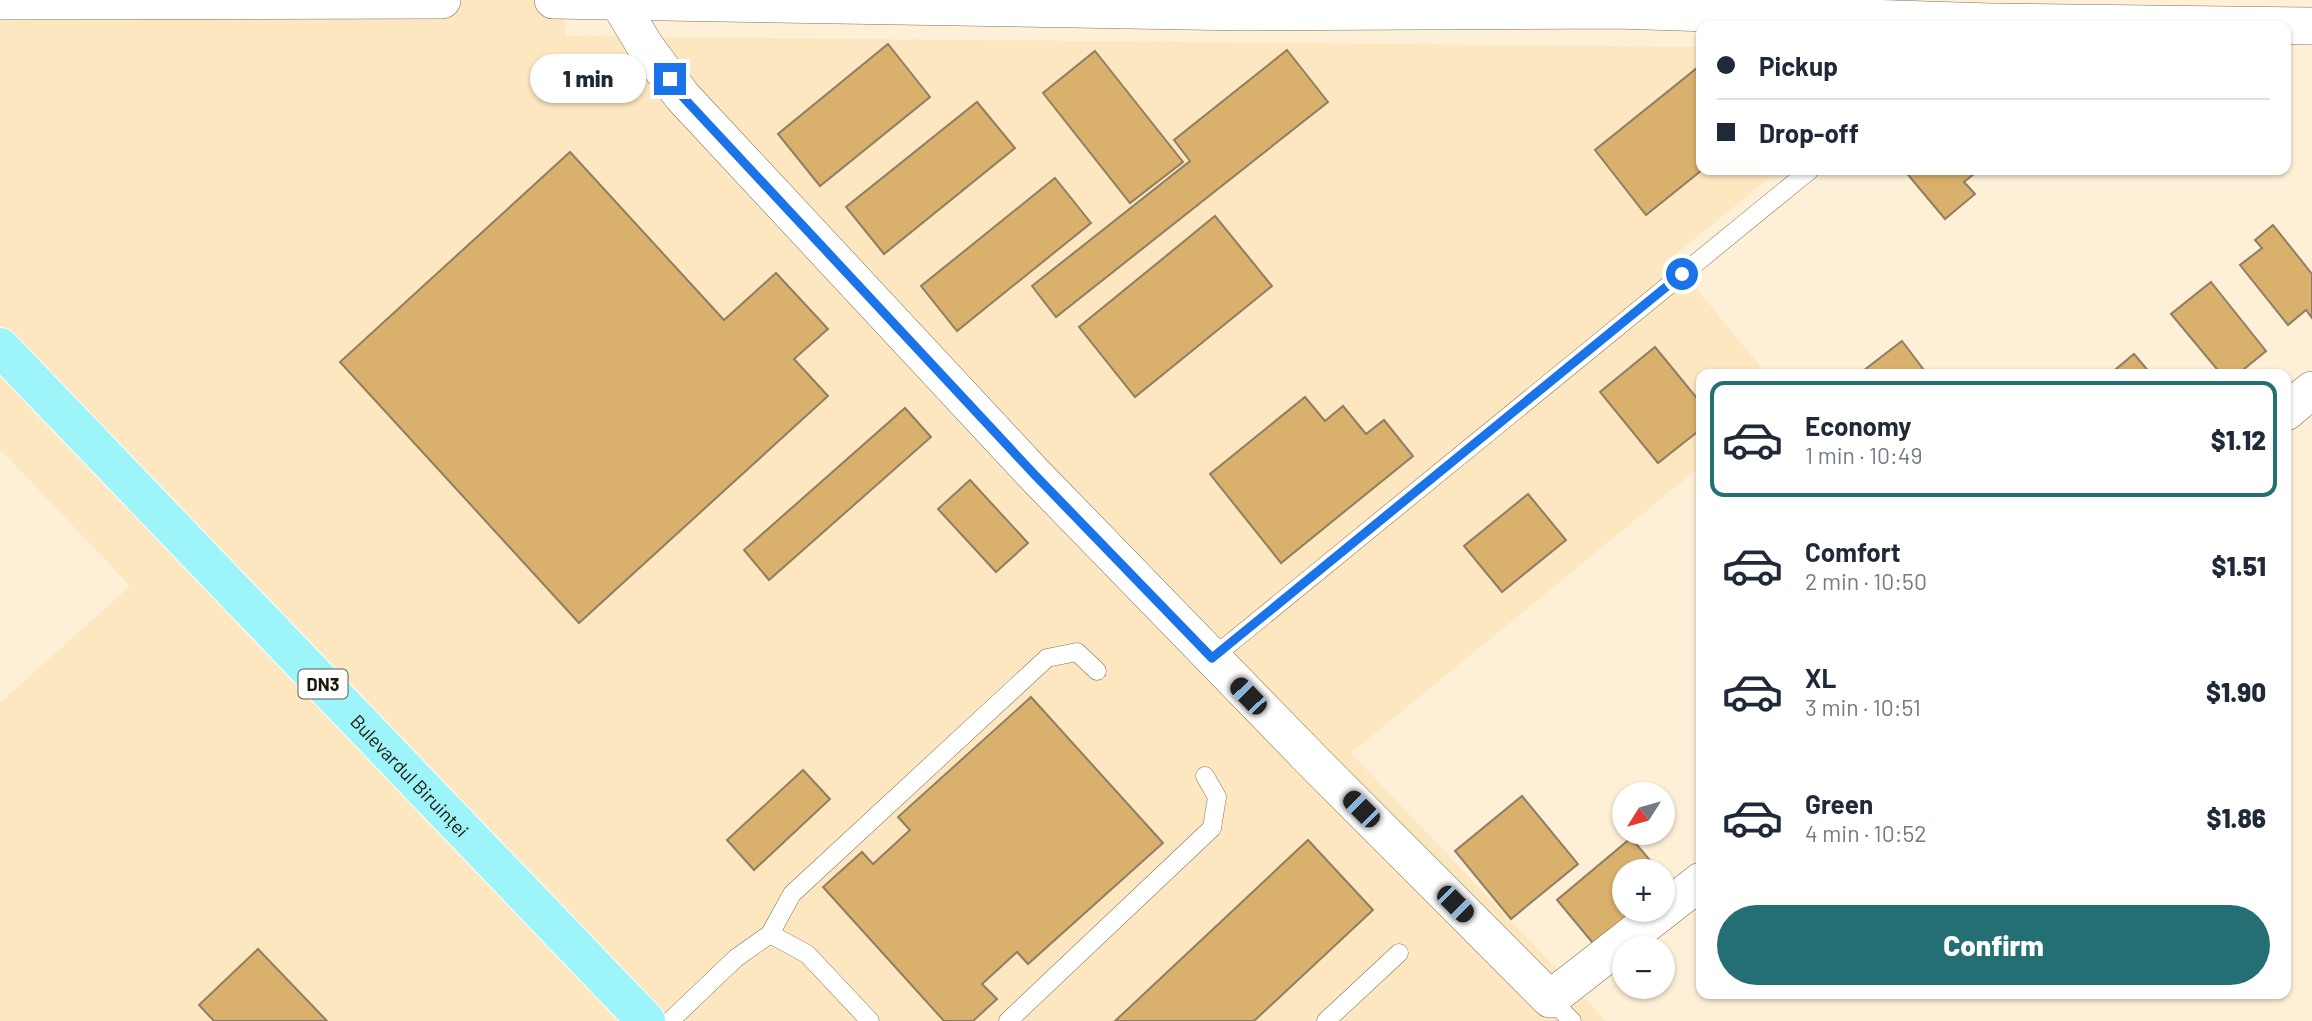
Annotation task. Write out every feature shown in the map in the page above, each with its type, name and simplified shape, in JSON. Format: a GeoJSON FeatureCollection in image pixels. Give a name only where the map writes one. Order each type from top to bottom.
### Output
{"type":"FeatureCollection","features":[{"type":"Feature","properties":{"kind":"main road","name":"Bulevardul Biruinței"},"geometry":{"type":"LineString","coordinates":[[0,346],[646,1021]]}},
{"type":"Feature","properties":{"kind":"street"},"geometry":{"type":"LineString","coordinates":[[0,2],[442,0]]}},
{"type":"Feature","properties":{"kind":"street"},"geometry":{"type":"LineString","coordinates":[[553,0],[1602,10],[1837,9],[1958,21]]}},
{"type":"Feature","properties":{"kind":"street"},"geometry":{"type":"LineString","coordinates":[[618,1],[645,46],[682,96],[1033,473],[1561,1010],[1696,886]]}},
{"type":"Feature","properties":{"kind":"street"},"geometry":{"type":"LineString","coordinates":[[2123,21],[2303,17]]}},
{"type":"Feature","properties":{"kind":"street"},"geometry":{"type":"LineString","coordinates":[[2291,408],[2312,390]]}},
{"type":"Feature","properties":{"kind":"lane"},"geometry":{"type":"LineString","coordinates":[[1212,658],[1804,175]]}},
{"type":"Feature","properties":{"kind":"lane"},"geometry":{"type":"LineString","coordinates":[[670,1021],[736,958],[770,934],[792,894],[1047,659],[1076,652],[1097,671]]}},
{"type":"Feature","properties":{"kind":"lane"},"geometry":{"type":"LineString","coordinates":[[1008,1021],[1212,828],[1217,797],[1205,776]]}},
{"type":"Feature","properties":{"kind":"lane"},"geometry":{"type":"LineString","coordinates":[[770,934],[807,954],[870,1021]]}},
{"type":"Feature","properties":{"kind":"lane"},"geometry":{"type":"LineString","coordinates":[[1326,1021],[1399,953]]}},
{"type":"Feature","properties":{"kind":"shaded area"},"geometry":{"type":"Polygon","coordinates":[[[0,0],[564,0],[565,36],[1696,47],[1696,175],[1773,175],[1671,258],[1763,369],[1696,369],[1696,470],[1351,753],[1606,1021],[0,1021],[0,703],[130,586],[0,449],[0,0]]]}},
{"type":"Feature","properties":{"kind":"building"},"geometry":{"type":"Polygon","coordinates":[[[888,44],[930,97],[820,186],[778,134],[888,44]]]}},
{"type":"Feature","properties":{"kind":"building"},"geometry":{"type":"Polygon","coordinates":[[[1287,50],[1328,102],[1056,317],[1032,286],[1190,161],[1174,140],[1287,50]]]}},
{"type":"Feature","properties":{"kind":"building"},"geometry":{"type":"Polygon","coordinates":[[[1095,51],[1183,162],[1130,203],[1043,93],[1095,51]]]}},
{"type":"Feature","properties":{"kind":"building"},"geometry":{"type":"Polygon","coordinates":[[[1696,69],[1696,175],[1646,215],[1595,150],[1696,69]]]}},
{"type":"Feature","properties":{"kind":"building"},"geometry":{"type":"Polygon","coordinates":[[[977,102],[1015,148],[884,254],[846,207],[977,102]]]}},
{"type":"Feature","properties":{"kind":"building"},"geometry":{"type":"Polygon","coordinates":[[[570,152],[724,320],[776,273],[828,329],[794,359],[828,396],[579,623],[340,362],[570,152]]]}},
{"type":"Feature","properties":{"kind":"building"},"geometry":{"type":"Polygon","coordinates":[[[1908,175],[1973,175],[1964,182],[1975,194],[1945,219],[1908,175]]]}},
{"type":"Feature","properties":{"kind":"building"},"geometry":{"type":"Polygon","coordinates":[[[1055,178],[1091,223],[957,331],[921,286],[1055,178]]]}},
{"type":"Feature","properties":{"kind":"building"},"geometry":{"type":"Polygon","coordinates":[[[1215,216],[1272,286],[1135,397],[1079,327],[1215,216]]]}},
{"type":"Feature","properties":{"kind":"building"},"geometry":{"type":"Polygon","coordinates":[[[2273,225],[2312,274],[2312,318],[2306,310],[2288,325],[2240,265],[2262,248],[2255,240],[2273,225]]]}},
{"type":"Feature","properties":{"kind":"building"},"geometry":{"type":"Polygon","coordinates":[[[2211,282],[2266,351],[2244,369],[2217,369],[2171,314],[2211,282]]]}},
{"type":"Feature","properties":{"kind":"building"},"geometry":{"type":"Polygon","coordinates":[[[1902,341],[1923,369],[1866,369],[1902,341]]]}},
{"type":"Feature","properties":{"kind":"building"},"geometry":{"type":"Polygon","coordinates":[[[1655,347],[1696,397],[1696,433],[1658,463],[1600,392],[1655,347]]]}},
{"type":"Feature","properties":{"kind":"building"},"geometry":{"type":"Polygon","coordinates":[[[2134,354],[2147,369],[2116,369],[2134,354]]]}},
{"type":"Feature","properties":{"kind":"building"},"geometry":{"type":"Polygon","coordinates":[[[1305,397],[1325,421],[1343,406],[1366,434],[1384,420],[1413,456],[1281,563],[1210,474],[1305,397]]]}},
{"type":"Feature","properties":{"kind":"building"},"geometry":{"type":"Polygon","coordinates":[[[905,408],[931,437],[769,580],[744,550],[905,408]]]}},
{"type":"Feature","properties":{"kind":"building"},"geometry":{"type":"Polygon","coordinates":[[[970,480],[1028,543],[996,572],[938,509],[970,480]]]}},
{"type":"Feature","properties":{"kind":"building"},"geometry":{"type":"Polygon","coordinates":[[[1528,494],[1566,540],[1502,592],[1464,546],[1528,494]]]}},
{"type":"Feature","properties":{"kind":"building"},"geometry":{"type":"Polygon","coordinates":[[[1031,697],[1163,843],[1028,964],[1017,952],[982,984],[997,999],[973,1021],[944,1021],[823,887],[862,852],[873,864],[910,830],[898,817],[1031,697]]]}},
{"type":"Feature","properties":{"kind":"building"},"geometry":{"type":"Polygon","coordinates":[[[803,770],[830,799],[754,870],[727,840],[803,770]]]}},
{"type":"Feature","properties":{"kind":"building"},"geometry":{"type":"Polygon","coordinates":[[[1522,796],[1578,864],[1511,919],[1455,851],[1522,796]]]}},
{"type":"Feature","properties":{"kind":"building"},"geometry":{"type":"Polygon","coordinates":[[[1308,840],[1373,910],[1254,1021],[1115,1021],[1308,840]]]}},
{"type":"Feature","properties":{"kind":"building"},"geometry":{"type":"Polygon","coordinates":[[[1623,845],[1637,845],[1649,859],[1612,859],[1612,922],[1628,922],[1597,948],[1557,900],[1623,845]]]}},
{"type":"Feature","properties":{"kind":"building"},"geometry":{"type":"Polygon","coordinates":[[[258,949],[327,1021],[214,1021],[199,1005],[258,949]]]}},
{"type":"Feature","properties":{"kind":"route"},"geometry":{"type":"LineString","coordinates":[[670,79],[682,96],[1033,473],[1212,658],[1682,274]]}}]}
